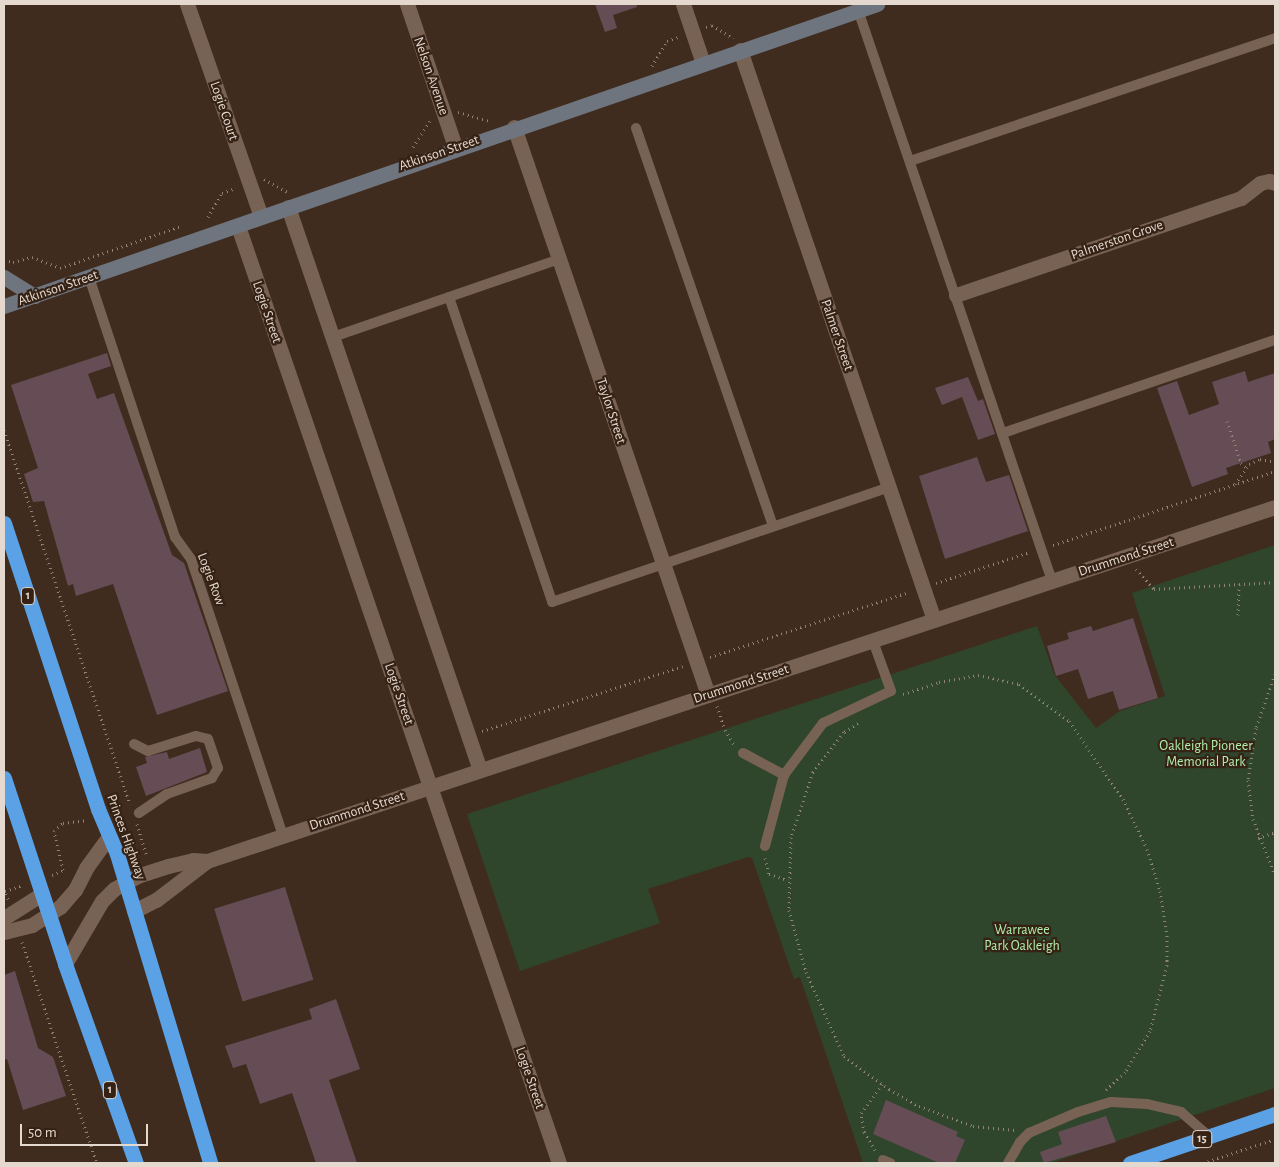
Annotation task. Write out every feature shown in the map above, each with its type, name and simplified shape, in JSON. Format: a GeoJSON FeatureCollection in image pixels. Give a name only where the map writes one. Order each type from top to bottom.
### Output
{"type":"FeatureCollection","features":[{"type":"Feature","properties":{"kind":"highway","name":"Princes Highway"},"geometry":{"type":"LineString","coordinates":[[4,523],[101,816],[125,881],[210,1163]]}},
{"type":"Feature","properties":{"kind":"highway","name":"1"},"geometry":{"type":"LineString","coordinates":[[4,778],[65,964],[136,1163]]}},
{"type":"Feature","properties":{"kind":"highway","name":"15"},"geometry":{"type":"LineString","coordinates":[[1130,1163],[1275,1114]]}},
{"type":"Feature","properties":{"kind":"street","name":"Logie Court"},"geometry":{"type":"LineString","coordinates":[[188,4],[261,217]]}},
{"type":"Feature","properties":{"kind":"street","name":"Nelson Avenue"},"geometry":{"type":"LineString","coordinates":[[406,4],[455,147]]}},
{"type":"Feature","properties":{"kind":"street"},"geometry":{"type":"LineString","coordinates":[[683,4],[703,63]]}},
{"type":"Feature","properties":{"kind":"street","name":"Atkinson Street"},"geometry":{"type":"LineString","coordinates":[[4,306],[238,226],[455,147],[877,4]]}},
{"type":"Feature","properties":{"kind":"street","name":"Palmer Street"},"geometry":{"type":"LineString","coordinates":[[740,50],[934,620]]}},
{"type":"Feature","properties":{"kind":"street","name":"Taylor Street"},"geometry":{"type":"LineString","coordinates":[[514,127],[662,564],[696,662],[710,695]]}},
{"type":"Feature","properties":{"kind":"street","name":"Palmerston Grove"},"geometry":{"type":"LineString","coordinates":[[956,296],[1241,198],[1260,183],[1269,180],[1275,183]]}},
{"type":"Feature","properties":{"kind":"street"},"geometry":{"type":"LineString","coordinates":[[288,207],[480,770]]}},
{"type":"Feature","properties":{"kind":"street","name":"Logie Street"},"geometry":{"type":"LineString","coordinates":[[238,226],[559,1163]]}},
{"type":"Feature","properties":{"kind":"street"},"geometry":{"type":"LineString","coordinates":[[4,277],[35,296]]}},
{"type":"Feature","properties":{"kind":"street","name":"Drummond Street"},"geometry":{"type":"LineString","coordinates":[[134,911],[156,900],[207,861],[1275,507]]}},
{"type":"Feature","properties":{"kind":"street"},"geometry":{"type":"LineString","coordinates":[[11,930],[50,916],[75,890],[86,868],[109,836]]}},
{"type":"Feature","properties":{"kind":"street","name":"Drummond Street"},"geometry":{"type":"LineString","coordinates":[[65,964],[102,901],[125,881],[152,871],[193,860],[207,861]]}},
{"type":"Feature","properties":{"kind":"street"},"geometry":{"type":"LineString","coordinates":[[8,916],[40,887]]}},
{"type":"Feature","properties":{"kind":"lane"},"geometry":{"type":"LineString","coordinates":[[858,10],[1043,548],[1052,581]]}},
{"type":"Feature","properties":{"kind":"lane"},"geometry":{"type":"LineString","coordinates":[[910,161],[1275,38]]}},
{"type":"Feature","properties":{"kind":"lane"},"geometry":{"type":"LineString","coordinates":[[636,128],[773,526]]}},
{"type":"Feature","properties":{"kind":"lane"},"geometry":{"type":"LineString","coordinates":[[333,337],[560,259]]}},
{"type":"Feature","properties":{"kind":"lane","name":"Logie Row"},"geometry":{"type":"LineString","coordinates":[[89,278],[175,538],[191,559],[283,836]]}},
{"type":"Feature","properties":{"kind":"lane"},"geometry":{"type":"LineString","coordinates":[[449,297],[552,602],[889,486]]}},
{"type":"Feature","properties":{"kind":"lane"},"geometry":{"type":"LineString","coordinates":[[1003,433],[1275,340]]}},
{"type":"Feature","properties":{"kind":"lane"},"geometry":{"type":"LineString","coordinates":[[765,846],[784,775],[823,722],[891,691],[873,641]]}},
{"type":"Feature","properties":{"kind":"lane"},"geometry":{"type":"LineString","coordinates":[[134,744],[148,751],[196,736],[208,739],[218,768],[212,778],[167,794],[136,814]]}},
{"type":"Feature","properties":{"kind":"lane"},"geometry":{"type":"LineString","coordinates":[[743,753],[784,775]]}},
{"type":"Feature","properties":{"kind":"lane"},"geometry":{"type":"LineString","coordinates":[[1008,1163],[1020,1142],[1029,1133],[1078,1112],[1111,1102],[1129,1102],[1181,1112],[1209,1136]]}},
{"type":"Feature","properties":{"kind":"path"},"geometry":{"type":"LineString","coordinates":[[201,219],[210,216],[222,193]]}},
{"type":"Feature","properties":{"kind":"path"},"geometry":{"type":"LineString","coordinates":[[4,260],[14,262],[32,257],[60,268],[182,226]]}},
{"type":"Feature","properties":{"kind":"path"},"geometry":{"type":"LineString","coordinates":[[1227,421],[1241,463],[1246,468]]}},
{"type":"Feature","properties":{"kind":"path"},"geometry":{"type":"LineString","coordinates":[[4,430],[130,806]]}},
{"type":"Feature","properties":{"kind":"path"},"geometry":{"type":"LineString","coordinates":[[1235,485],[1246,468],[1260,459],[1275,462]]}},
{"type":"Feature","properties":{"kind":"path"},"geometry":{"type":"LineString","coordinates":[[469,736],[1275,471]]}},
{"type":"Feature","properties":{"kind":"path"},"geometry":{"type":"LineString","coordinates":[[1126,556],[1154,589],[1275,582]]}},
{"type":"Feature","properties":{"kind":"path"},"geometry":{"type":"LineString","coordinates":[[1238,614],[1239,584]]}},
{"type":"Feature","properties":{"kind":"path"},"geometry":{"type":"LineString","coordinates":[[1275,674],[1258,720],[1250,761],[1249,799],[1258,838],[1275,875]]}},
{"type":"Feature","properties":{"kind":"path"},"geometry":{"type":"LineString","coordinates":[[897,697],[939,682],[978,675],[1019,684],[1070,721],[1124,799],[1147,849],[1160,891],[1167,935],[1167,965],[1150,1031],[1124,1072],[1102,1094]]}},
{"type":"Feature","properties":{"kind":"path"},"geometry":{"type":"LineString","coordinates":[[710,695],[724,730],[743,753]]}},
{"type":"Feature","properties":{"kind":"path"},"geometry":{"type":"LineString","coordinates":[[862,719],[844,732],[813,772],[795,817],[788,880],[789,910],[796,942],[806,972],[829,1018],[838,1046],[844,1056],[882,1084],[948,1118],[989,1129],[1029,1133]]}},
{"type":"Feature","properties":{"kind":"path"},"geometry":{"type":"LineString","coordinates":[[136,814],[152,871]]}},
{"type":"Feature","properties":{"kind":"path"},"geometry":{"type":"LineString","coordinates":[[8,916],[5,891],[40,887],[63,870],[54,831],[63,824],[101,816]]}},
{"type":"Feature","properties":{"kind":"path"},"geometry":{"type":"LineString","coordinates":[[1258,838],[1275,832]]}},
{"type":"Feature","properties":{"kind":"path"},"geometry":{"type":"LineString","coordinates":[[765,846],[769,874],[788,880]]}},
{"type":"Feature","properties":{"kind":"path"},"geometry":{"type":"LineString","coordinates":[[11,930],[97,1163]]}},
{"type":"Feature","properties":{"kind":"path"},"geometry":{"type":"LineString","coordinates":[[882,1084],[861,1113],[864,1132],[886,1162]]}},
{"type":"Feature","properties":{"kind":"path"},"geometry":{"type":"LineString","coordinates":[[1203,1163],[1275,1139]]}},
{"type":"Feature","properties":{"kind":"green space","name":"Warrawee Park Oakleigh"},"geometry":{"type":"Polygon","coordinates":[[[1275,545],[1275,1088],[1051,1163],[863,1163],[800,977],[794,979],[752,858],[748,857],[648,889],[660,923],[520,971],[467,814],[1037,626],[1054,674],[1096,728],[1120,711],[1165,696],[1132,593],[1275,545]]]}},
{"type":"Feature","properties":{"kind":"building"},"geometry":{"type":"Polygon","coordinates":[[[595,4],[637,4],[637,7],[613,15],[617,28],[605,32],[595,4]]]}},
{"type":"Feature","properties":{"kind":"building"},"geometry":{"type":"Polygon","coordinates":[[[107,353],[111,366],[88,374],[97,399],[114,393],[172,555],[184,563],[228,691],[157,715],[113,584],[76,596],[73,584],[68,586],[44,501],[33,502],[24,474],[38,468],[11,385],[107,353]]]}},
{"type":"Feature","properties":{"kind":"building"},"geometry":{"type":"Polygon","coordinates":[[[1245,371],[1248,382],[1275,373],[1275,439],[1268,442],[1271,453],[1226,468],[1228,474],[1192,487],[1157,388],[1177,381],[1189,415],[1219,404],[1212,382],[1245,371]]]}},
{"type":"Feature","properties":{"kind":"building"},"geometry":{"type":"Polygon","coordinates":[[[968,377],[978,401],[983,399],[995,434],[978,440],[962,397],[942,405],[935,388],[968,377]]]}},
{"type":"Feature","properties":{"kind":"building"},"geometry":{"type":"Polygon","coordinates":[[[977,457],[986,482],[1009,475],[1028,531],[945,559],[919,476],[977,457]]]}},
{"type":"Feature","properties":{"kind":"building"},"geometry":{"type":"Polygon","coordinates":[[[1133,618],[1158,698],[1119,710],[1113,691],[1088,699],[1078,669],[1056,676],[1047,646],[1069,639],[1067,633],[1091,626],[1093,631],[1133,618]]]}},
{"type":"Feature","properties":{"kind":"building"},"geometry":{"type":"Polygon","coordinates":[[[200,748],[207,772],[146,796],[136,767],[147,763],[145,757],[167,752],[169,759],[200,748]]]}},
{"type":"Feature","properties":{"kind":"building"},"geometry":{"type":"Polygon","coordinates":[[[285,887],[313,980],[243,1001],[214,909],[285,887]]]}},
{"type":"Feature","properties":{"kind":"building"},"geometry":{"type":"Polygon","coordinates":[[[15,971],[38,1048],[53,1057],[66,1096],[23,1110],[7,1059],[4,1060],[4,975],[15,971]]]}},
{"type":"Feature","properties":{"kind":"building"},"geometry":{"type":"Polygon","coordinates":[[[336,999],[360,1069],[329,1080],[357,1163],[316,1163],[292,1093],[260,1104],[246,1064],[233,1068],[225,1046],[312,1019],[309,1009],[336,999]]]}},
{"type":"Feature","properties":{"kind":"building"},"geometry":{"type":"Polygon","coordinates":[[[886,1100],[958,1132],[956,1136],[965,1140],[955,1163],[939,1163],[873,1134],[886,1100]]]}},
{"type":"Feature","properties":{"kind":"building"},"geometry":{"type":"Polygon","coordinates":[[[1106,1116],[1116,1142],[1044,1163],[1040,1152],[1062,1144],[1058,1132],[1106,1116]]]}},
{"type":"Feature","properties":{"kind":"park label","name":"Oakleigh Pioneer Memorial Park"},"geometry":{"type":"Point","coordinates":[1206,754]}}]}
